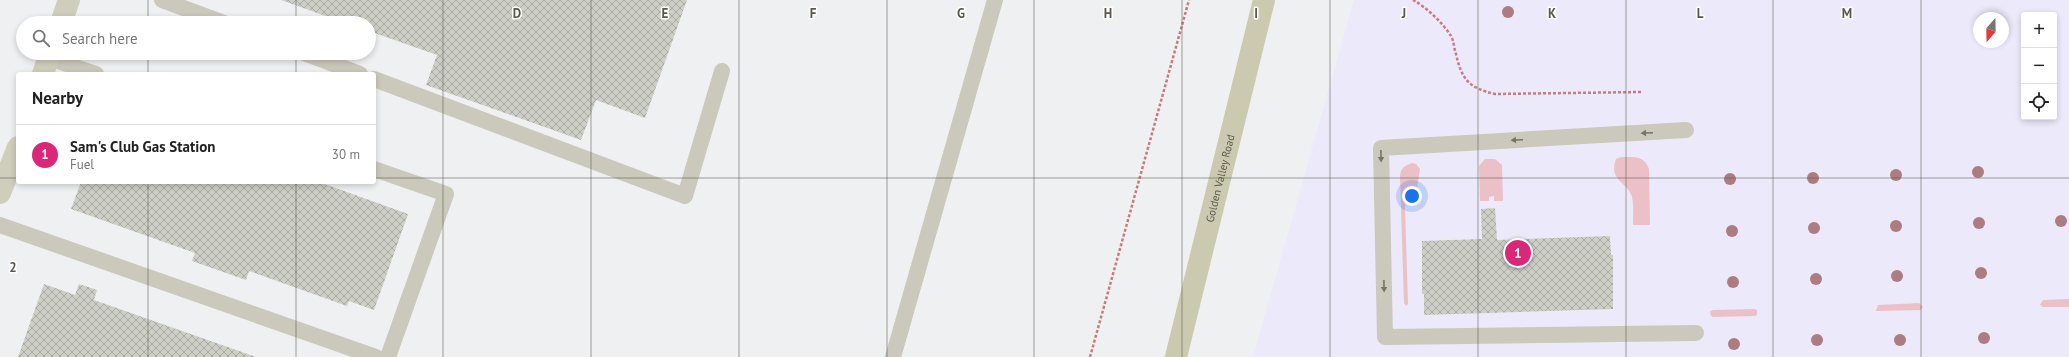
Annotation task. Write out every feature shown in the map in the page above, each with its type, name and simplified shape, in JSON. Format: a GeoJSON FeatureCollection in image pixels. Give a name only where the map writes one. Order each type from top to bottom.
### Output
{"type":"FeatureCollection","features":[{"type":"Feature","properties":{"kind":"main road","name":"Golden Valley Road"},"geometry":{"type":"LineString","coordinates":[[1176,357],[1264,0]]}},
{"type":"Feature","properties":{"kind":"street"},"geometry":{"type":"LineString","coordinates":[[63,16],[68,0]]}},
{"type":"Feature","properties":{"kind":"street"},"geometry":{"type":"LineString","coordinates":[[0,193],[16,152]]}},
{"type":"Feature","properties":{"kind":"lane"},"geometry":{"type":"LineString","coordinates":[[162,0],[205,16]]}},
{"type":"Feature","properties":{"kind":"lane"},"geometry":{"type":"LineString","coordinates":[[894,357],[995,0]]}},
{"type":"Feature","properties":{"kind":"lane"},"geometry":{"type":"LineString","coordinates":[[323,60],[355,72]]}},
{"type":"Feature","properties":{"kind":"lane"},"geometry":{"type":"LineString","coordinates":[[47,62],[88,72]]}},
{"type":"Feature","properties":{"kind":"lane"},"geometry":{"type":"LineString","coordinates":[[376,80],[686,196],[722,71]]}},
{"type":"Feature","properties":{"kind":"lane"},"geometry":{"type":"LineString","coordinates":[[1686,130],[1381,148],[1385,337],[1696,333]]}},
{"type":"Feature","properties":{"kind":"lane"},"geometry":{"type":"LineString","coordinates":[[376,170],[446,194],[388,357]]}},
{"type":"Feature","properties":{"kind":"lane"},"geometry":{"type":"LineString","coordinates":[[0,225],[367,356]]}},
{"type":"Feature","properties":{"kind":"path"},"geometry":{"type":"LineString","coordinates":[[1090,357],[1189,0]]}},
{"type":"Feature","properties":{"kind":"path"},"geometry":{"type":"LineString","coordinates":[[1413,0],[1420,4],[1451,37],[1458,63],[1465,80],[1478,90],[1495,94],[1642,92]]}},
{"type":"Feature","properties":{"kind":"shaded area"},"geometry":{"type":"Polygon","coordinates":[[[1354,0],[2069,0],[2069,357],[1253,357],[1354,0]]]}},
{"type":"Feature","properties":{"kind":"shaded area"},"geometry":{"type":"Polygon","coordinates":[[[1621,157],[1638,158],[1647,164],[1649,169],[1650,225],[1633,225],[1632,197],[1627,188],[1616,177],[1615,172],[1614,166],[1616,159],[1621,157]]]}},
{"type":"Feature","properties":{"kind":"shaded area"},"geometry":{"type":"Polygon","coordinates":[[[1485,159],[1495,159],[1502,165],[1503,201],[1494,201],[1494,196],[1489,197],[1489,201],[1480,201],[1479,166],[1485,159]]]}},
{"type":"Feature","properties":{"kind":"shaded area"},"geometry":{"type":"Polygon","coordinates":[[[1412,163],[1416,164],[1420,169],[1417,188],[1406,199],[1405,207],[1408,304],[1406,306],[1404,303],[1400,176],[1404,167],[1412,163]]]}},
{"type":"Feature","properties":{"kind":"shaded area"},"geometry":{"type":"Polygon","coordinates":[[[2069,299],[2069,307],[2043,307],[2040,305],[2043,300],[2069,299]]]}},
{"type":"Feature","properties":{"kind":"shaded area"},"geometry":{"type":"Polygon","coordinates":[[[1919,303],[1923,307],[1921,310],[1876,311],[1878,305],[1919,303]]]}},
{"type":"Feature","properties":{"kind":"shaded area"},"geometry":{"type":"Polygon","coordinates":[[[1713,310],[1757,310],[1757,315],[1755,316],[1713,317],[1711,316],[1710,311],[1713,310]]]}},
{"type":"Feature","properties":{"kind":"building"},"geometry":{"type":"Polygon","coordinates":[[[281,0],[687,0],[645,118],[596,100],[581,140],[426,85],[437,55],[376,33],[376,16],[326,16],[281,0]]]}},
{"type":"Feature","properties":{"kind":"building"},"geometry":{"type":"Polygon","coordinates":[[[80,184],[325,184],[408,214],[374,310],[349,301],[347,306],[249,271],[246,280],[192,261],[195,253],[71,209],[80,184]]]}},
{"type":"Feature","properties":{"kind":"building"},"geometry":{"type":"Polygon","coordinates":[[[1495,208],[1497,240],[1610,236],[1611,255],[1613,255],[1613,309],[1424,315],[1424,294],[1422,294],[1422,241],[1482,239],[1481,209],[1495,208]]]}},
{"type":"Feature","properties":{"kind":"building"},"geometry":{"type":"Polygon","coordinates":[[[44,284],[75,295],[79,284],[97,290],[94,300],[256,357],[18,357],[44,284]]]}},
{"type":"Feature","properties":{"kind":"place","name":"Sam's Club Gas Station"},"geometry":{"type":"Point","coordinates":[1518,253]}}]}
